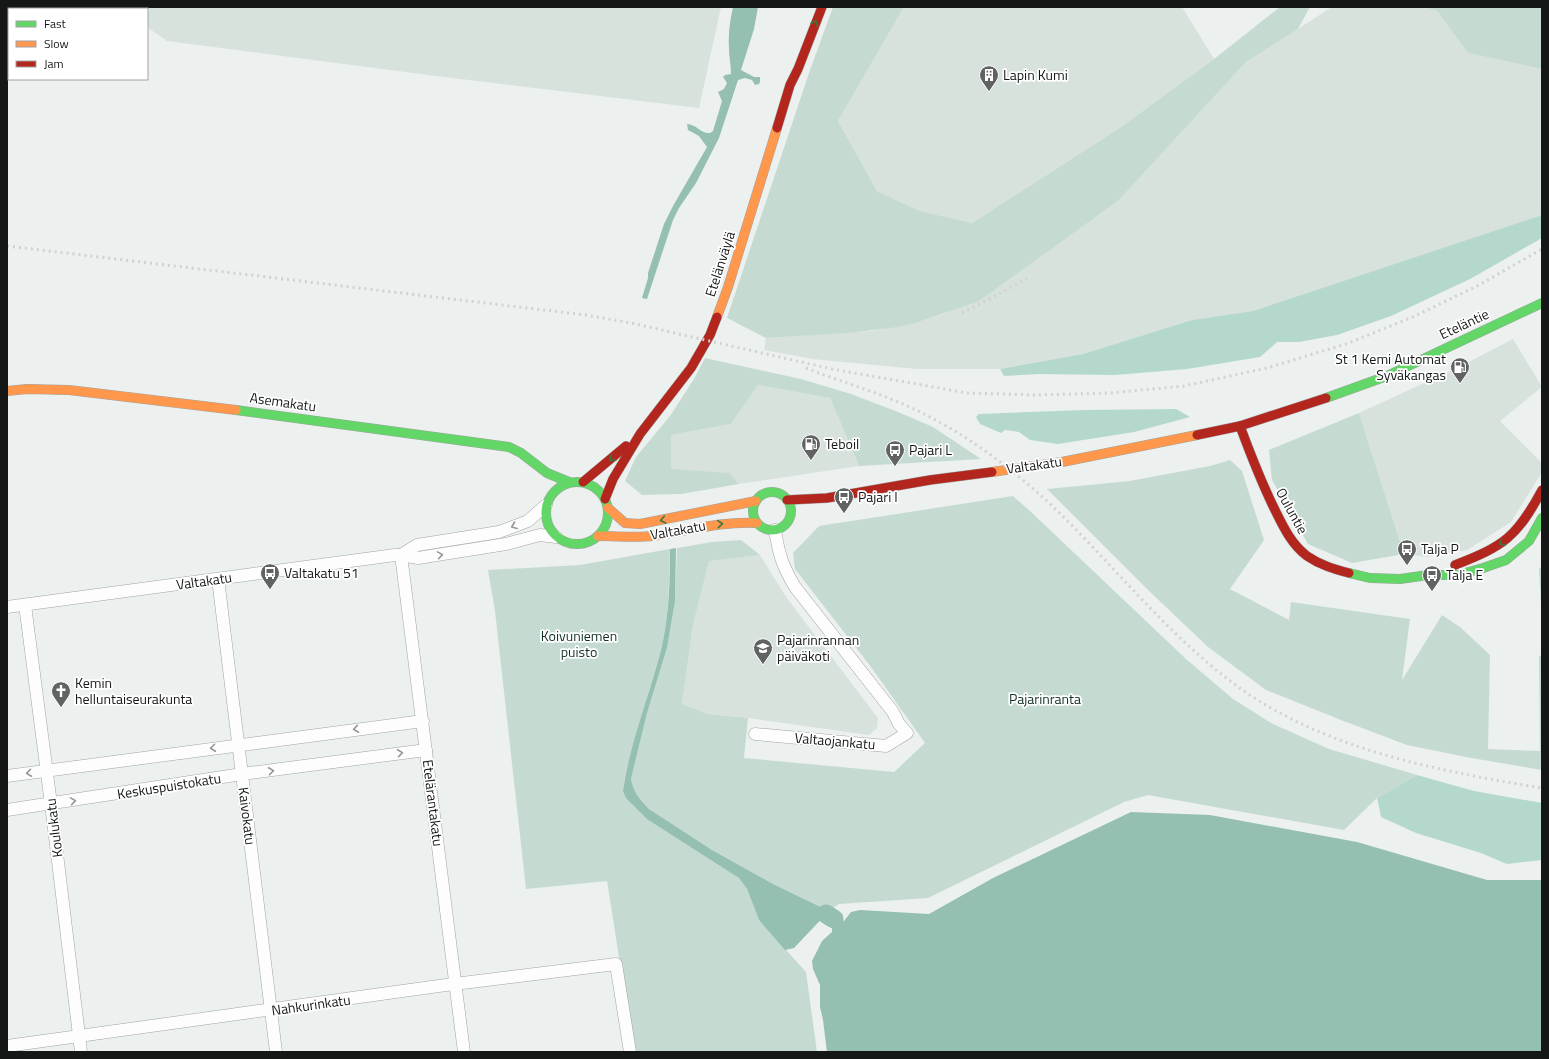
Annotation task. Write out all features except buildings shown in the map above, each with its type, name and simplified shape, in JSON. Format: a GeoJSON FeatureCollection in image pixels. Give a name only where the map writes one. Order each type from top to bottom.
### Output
{"type":"FeatureCollection","features":[{"type":"Feature","properties":{"kind":"main road","name":"Etelänväylä"},"geometry":{"type":"LineString","coordinates":[[790,85],[798,69],[822,7]]}},
{"type":"Feature","properties":{"kind":"main road","name":"Etelänväylä"},"geometry":{"type":"LineString","coordinates":[[605,499],[613,479],[640,434],[691,368],[710,336],[728,287],[790,85],[793,65],[809,15]]}},
{"type":"Feature","properties":{"kind":"main road","name":"Eteläntie"},"geometry":{"type":"LineString","coordinates":[[1240,426],[1387,376],[1542,303]]}},
{"type":"Feature","properties":{"kind":"main road","name":"Asemakatu"},"geometry":{"type":"LineString","coordinates":[[7,391],[42,390],[99,393],[219,407],[508,447],[521,453],[547,473],[569,482]]}},
{"type":"Feature","properties":{"kind":"main road","name":"Valtakatu"},"geometry":{"type":"LineString","coordinates":[[787,500],[827,498],[930,480],[1062,462],[1240,426]]}},
{"type":"Feature","properties":{"kind":"main road","name":"Ouluntie"},"geometry":{"type":"LineString","coordinates":[[1240,426],[1256,471],[1284,529],[1294,544],[1308,556],[1326,567],[1370,578],[1400,579],[1428,575],[1458,575],[1506,560],[1529,541],[1542,518]]}},
{"type":"Feature","properties":{"kind":"main road","name":"Etelänväylä"},"geometry":{"type":"LineString","coordinates":[[583,482],[640,434]]}},
{"type":"Feature","properties":{"kind":"main road"},"geometry":{"type":"LineString","coordinates":[[547,473],[552,493]]}},
{"type":"Feature","properties":{"kind":"main road"},"geometry":{"type":"LineString","coordinates":[[569,482],[583,482],[596,488],[605,499],[608,508],[608,518],[605,528],[591,542],[572,544],[563,542],[550,530],[546,522],[546,505],[552,493],[560,486],[569,482]]}},
{"type":"Feature","properties":{"kind":"main road","name":"Ouluntie"},"geometry":{"type":"LineString","coordinates":[[1428,575],[1485,554],[1515,533],[1532,510],[1542,490]]}},
{"type":"Feature","properties":{"kind":"main road"},"geometry":{"type":"LineString","coordinates":[[788,521],[791,510],[787,500],[778,493],[772,492],[760,496],[756,501],[753,508],[753,516],[757,523],[765,529],[775,530],[782,527],[788,521],[800,514]]}},
{"type":"Feature","properties":{"kind":"main road","name":"Valtakatu"},"geometry":{"type":"LineString","coordinates":[[811,507],[827,498]]}},
{"type":"Feature","properties":{"kind":"main road","name":"Valtakatu"},"geometry":{"type":"LineString","coordinates":[[608,508],[626,523],[640,524],[756,501]]}},
{"type":"Feature","properties":{"kind":"main road","name":"Valtakatu"},"geometry":{"type":"LineString","coordinates":[[598,536],[652,536],[702,526],[740,522],[757,523]]}},
{"type":"Feature","properties":{"kind":"street","name":"Valtakatu"},"geometry":{"type":"LineString","coordinates":[[401,555],[417,545],[499,532],[528,521],[546,505]]}},
{"type":"Feature","properties":{"kind":"street","name":"Valtaojankatu"},"geometry":{"type":"LineString","coordinates":[[755,734],[886,746],[907,734],[893,712],[795,587],[779,556],[775,530]]}},
{"type":"Feature","properties":{"kind":"street"},"geometry":{"type":"LineString","coordinates":[[1515,533],[1529,541],[1542,541]]}},
{"type":"Feature","properties":{"kind":"street","name":"Valtakatu"},"geometry":{"type":"LineString","coordinates":[[7,607],[401,555],[418,558],[506,544],[540,536],[556,537]]}},
{"type":"Feature","properties":{"kind":"street","name":"Etelärantakatu"},"geometry":{"type":"LineString","coordinates":[[401,555],[464,1052]]}},
{"type":"Feature","properties":{"kind":"street","name":"Kaivokatu"},"geometry":{"type":"LineString","coordinates":[[218,580],[276,1052]]}},
{"type":"Feature","properties":{"kind":"street","name":"Koulukatu"},"geometry":{"type":"LineString","coordinates":[[25,605],[47,770],[81,1052]]}},
{"type":"Feature","properties":{"kind":"street"},"geometry":{"type":"LineString","coordinates":[[7,776],[422,721]]}},
{"type":"Feature","properties":{"kind":"street","name":"Keskuspuistokatu"},"geometry":{"type":"LineString","coordinates":[[7,810],[242,774],[426,750]]}},
{"type":"Feature","properties":{"kind":"street","name":"Nahkurinkatu"},"geometry":{"type":"LineString","coordinates":[[7,1046],[456,984],[616,964],[630,1052]]}},
{"type":"Feature","properties":{"kind":"shaded area"},"geometry":{"type":"Polygon","coordinates":[[[63,7],[721,7],[699,108],[167,41],[148,28],[148,8],[63,7]]]}},
{"type":"Feature","properties":{"kind":"shaded area"},"geometry":{"type":"Polygon","coordinates":[[[733,7],[758,7],[754,29],[741,70],[754,77],[760,77],[760,82],[759,84],[755,85],[752,80],[745,78],[738,80],[719,138],[696,183],[679,208],[673,220],[647,299],[642,298],[648,273],[664,224],[707,147],[699,136],[688,130],[687,124],[690,124],[707,133],[713,131],[722,101],[718,92],[724,89],[727,83],[723,77],[731,74],[729,38],[733,7]]]}},
{"type":"Feature","properties":{"kind":"shaded area"},"geometry":{"type":"Polygon","coordinates":[[[904,7],[1182,7],[1214,59],[1121,127],[972,223],[920,211],[877,191],[838,121],[904,7]]]}},
{"type":"Feature","properties":{"kind":"shaded area"},"geometry":{"type":"Polygon","coordinates":[[[1332,7],[1424,7],[1437,11],[1468,53],[1542,69],[1542,215],[1253,311],[1192,320],[1083,354],[1000,369],[917,369],[812,359],[764,350],[766,338],[871,331],[919,322],[944,314],[1119,200],[1246,62],[1332,7]]]}},
{"type":"Feature","properties":{"kind":"shaded area"},"geometry":{"type":"Polygon","coordinates":[[[1542,215],[1542,238],[1470,279],[1391,316],[1337,335],[1299,342],[1277,342],[1260,357],[1187,369],[1115,375],[1039,374],[1004,376],[1000,369],[1083,354],[1192,320],[1253,311],[1542,215]]]}},
{"type":"Feature","properties":{"kind":"shaded area"},"geometry":{"type":"Polygon","coordinates":[[[1513,339],[1542,387],[1500,421],[1542,463],[1542,472],[1511,522],[1467,550],[1427,557],[1404,554],[1359,413],[1461,366],[1513,339]]]}},
{"type":"Feature","properties":{"kind":"shaded area"},"geometry":{"type":"Polygon","coordinates":[[[758,385],[830,398],[859,466],[739,484],[730,473],[671,470],[671,435],[731,424],[758,385]]]}},
{"type":"Feature","properties":{"kind":"shaded area"},"geometry":{"type":"Polygon","coordinates":[[[1176,409],[1190,417],[1134,432],[1058,444],[1030,440],[1019,432],[1005,430],[1001,433],[980,424],[976,417],[979,414],[1086,410],[1176,409]]]}},
{"type":"Feature","properties":{"kind":"shaded area"},"geometry":{"type":"Polygon","coordinates":[[[676,548],[675,601],[667,648],[647,713],[631,779],[633,787],[637,795],[649,809],[712,850],[773,884],[829,911],[794,948],[785,950],[759,920],[747,889],[739,878],[647,819],[626,798],[623,791],[630,754],[662,646],[669,598],[670,549],[676,548]]]}},
{"type":"Feature","properties":{"kind":"shaded area","name":"Pajarinrannan päiväkoti"},"geometry":{"type":"Polygon","coordinates":[[[760,555],[786,597],[878,718],[877,728],[869,735],[748,718],[708,714],[682,704],[693,625],[709,560],[760,555]]]}},
{"type":"Feature","properties":{"kind":"shaded area"},"geometry":{"type":"Polygon","coordinates":[[[1417,775],[1474,791],[1542,803],[1542,860],[1507,864],[1481,853],[1416,833],[1381,817],[1377,798],[1417,775]]]}},
{"type":"Feature","properties":{"kind":"shaded area"},"geometry":{"type":"Polygon","coordinates":[[[1131,812],[1210,815],[1357,842],[1487,880],[1542,880],[1542,1052],[827,1052],[820,1007],[820,985],[813,969],[812,961],[822,941],[832,932],[832,920],[835,918],[844,921],[851,912],[860,910],[929,914],[993,878],[1131,812]]]}},
{"type":"Feature","properties":{"kind":"green space"},"geometry":{"type":"Polygon","coordinates":[[[833,7],[904,7],[838,121],[877,191],[920,211],[972,223],[1121,127],[1214,59],[1280,7],[1310,7],[1298,29],[1246,62],[1119,200],[979,301],[919,322],[898,327],[848,333],[766,338],[727,318],[809,73],[833,7]]]}},
{"type":"Feature","properties":{"kind":"green space"},"geometry":{"type":"Polygon","coordinates":[[[1424,7],[1542,7],[1542,69],[1468,53],[1437,11],[1424,7]]]}},
{"type":"Feature","properties":{"kind":"green space"},"geometry":{"type":"Polygon","coordinates":[[[705,358],[801,379],[851,394],[933,427],[981,459],[859,466],[830,398],[758,385],[731,424],[671,435],[671,469],[730,473],[739,484],[681,494],[642,495],[625,481],[636,457],[670,416],[694,379],[705,358]]]}},
{"type":"Feature","properties":{"kind":"green space"},"geometry":{"type":"Polygon","coordinates":[[[1359,413],[1404,554],[1352,563],[1308,544],[1272,480],[1269,450],[1359,413]]]}},
{"type":"Feature","properties":{"kind":"green space"},"geometry":{"type":"Polygon","coordinates":[[[1230,460],[1242,471],[1264,540],[1230,589],[1289,620],[1291,602],[1410,619],[1402,680],[1442,615],[1460,627],[1490,655],[1488,749],[1540,751],[1539,656],[1542,655],[1542,770],[1407,745],[1266,690],[1208,647],[1147,589],[1047,489],[1130,481],[1210,466],[1230,460]]]}},
{"type":"Feature","properties":{"kind":"green space","name":"Pajarinranta"},"geometry":{"type":"Polygon","coordinates":[[[1013,496],[1186,659],[1233,699],[1273,724],[1329,749],[1417,775],[1377,798],[1344,830],[1148,795],[1124,802],[928,898],[839,904],[829,911],[773,884],[712,850],[649,809],[637,795],[631,779],[647,713],[667,648],[675,601],[677,548],[712,542],[741,540],[760,555],[709,561],[693,625],[682,704],[708,714],[748,718],[744,758],[894,772],[925,743],[871,667],[795,569],[793,553],[819,526],[1013,496]]]}},
{"type":"Feature","properties":{"kind":"green space","name":"Koivuniemen puisto"},"geometry":{"type":"Polygon","coordinates":[[[670,549],[669,586],[662,646],[630,754],[623,791],[739,878],[747,889],[759,920],[806,972],[817,1052],[634,1052],[607,881],[526,889],[495,611],[488,570],[580,565],[670,549]]]}},
{"type":"Feature","properties":{"kind":"green space"},"geometry":{"type":"Polygon","coordinates":[[[1542,567],[1542,605],[1541,605],[1539,568],[1542,567]]]}},
{"type":"Feature","properties":{"kind":"waterway"},"geometry":{"type":"LineString","coordinates":[[826,914],[834,919]]}},
{"type":"Feature","properties":{"kind":"railway"},"geometry":{"type":"LineString","coordinates":[[7,246],[586,315],[631,323],[832,369],[967,393],[1037,395],[1110,393],[1184,386],[1267,368],[1346,344],[1413,317],[1479,285],[1542,249]]}},
{"type":"Feature","properties":{"kind":"railway"},"geometry":{"type":"LineString","coordinates":[[962,313],[1027,279]]}},
{"type":"Feature","properties":{"kind":"railway"},"geometry":{"type":"LineString","coordinates":[[806,368],[883,396],[913,409],[960,434],[991,455],[1048,502],[1151,609],[1205,661],[1234,684],[1264,704],[1329,736],[1398,759],[1434,768],[1542,788]]}},
{"type":"Feature","properties":{"kind":"traffic: fast"},"geometry":{"type":"LineString","coordinates":[[1326,398],[1387,376],[1542,303]]}},
{"type":"Feature","properties":{"kind":"traffic: fast"},"geometry":{"type":"LineString","coordinates":[[236,410],[509,447],[521,453],[547,473],[569,482]]}},
{"type":"Feature","properties":{"kind":"traffic: fast"},"geometry":{"type":"LineString","coordinates":[[571,482],[583,482],[599,491],[606,501],[608,513],[606,525],[599,535],[583,544],[571,544],[560,539],[551,530],[546,519],[546,507],[551,496],[560,487],[571,482]]}},
{"type":"Feature","properties":{"kind":"traffic: fast"},"geometry":{"type":"LineString","coordinates":[[772,492],[782,495],[788,501],[791,511],[788,521],[782,527],[772,530],[762,527],[756,521],[753,511],[756,501],[762,495],[772,492]]}},
{"type":"Feature","properties":{"kind":"traffic: fast"},"geometry":{"type":"LineString","coordinates":[[1349,573],[1370,578],[1400,579],[1428,575],[1458,575],[1483,568],[1506,560],[1529,541],[1542,518]]}},
{"type":"Feature","properties":{"kind":"traffic: slow"},"geometry":{"type":"LineString","coordinates":[[717,317],[728,287],[777,128]]}},
{"type":"Feature","properties":{"kind":"traffic: slow"},"geometry":{"type":"LineString","coordinates":[[7,391],[27,389],[69,390],[236,410]]}},
{"type":"Feature","properties":{"kind":"traffic: slow"},"geometry":{"type":"LineString","coordinates":[[992,472],[1062,462],[1197,435]]}},
{"type":"Feature","properties":{"kind":"traffic: slow"},"geometry":{"type":"LineString","coordinates":[[608,508],[625,523],[640,524],[756,501]]}},
{"type":"Feature","properties":{"kind":"traffic: slow"},"geometry":{"type":"LineString","coordinates":[[598,536],[646,537],[730,523],[757,523]]}},
{"type":"Feature","properties":{"kind":"traffic: jam"},"geometry":{"type":"LineString","coordinates":[[777,128],[790,85],[798,69],[822,7]]}},
{"type":"Feature","properties":{"kind":"traffic: jam"},"geometry":{"type":"LineString","coordinates":[[605,499],[613,479],[640,434],[691,368],[710,335],[717,317]]}},
{"type":"Feature","properties":{"kind":"traffic: jam"},"geometry":{"type":"LineString","coordinates":[[1197,435],[1240,426],[1326,398]]}},
{"type":"Feature","properties":{"kind":"traffic: jam"},"geometry":{"type":"LineString","coordinates":[[1240,426],[1268,496],[1291,539],[1301,551],[1317,562],[1349,573]]}},
{"type":"Feature","properties":{"kind":"traffic: jam"},"geometry":{"type":"LineString","coordinates":[[583,482],[626,446]]}},
{"type":"Feature","properties":{"kind":"traffic: jam"},"geometry":{"type":"LineString","coordinates":[[787,500],[827,498],[930,480],[992,472]]}},
{"type":"Feature","properties":{"kind":"traffic: jam"},"geometry":{"type":"LineString","coordinates":[[1455,565],[1486,552],[1508,538],[1525,519],[1542,490]]}},
{"type":"Feature","properties":{"kind":"place","name":"Lapin Kumi"},"geometry":{"type":"Point","coordinates":[989,92]}},
{"type":"Feature","properties":{"kind":"place","name":"St 1 Kemi Automat Syväkangas"},"geometry":{"type":"Point","coordinates":[1460,384]}},
{"type":"Feature","properties":{"kind":"place","name":"Teboil"},"geometry":{"type":"Point","coordinates":[811,461]}},
{"type":"Feature","properties":{"kind":"place","name":"Pajari L"},"geometry":{"type":"Point","coordinates":[895,467]}},
{"type":"Feature","properties":{"kind":"place","name":"Pajari I"},"geometry":{"type":"Point","coordinates":[844,514]}},
{"type":"Feature","properties":{"kind":"place","name":"Talja P"},"geometry":{"type":"Point","coordinates":[1407,566]}},
{"type":"Feature","properties":{"kind":"place","name":"Valtakatu 51"},"geometry":{"type":"Point","coordinates":[270,590]}},
{"type":"Feature","properties":{"kind":"place","name":"Talja E"},"geometry":{"type":"Point","coordinates":[1432,592]}},
{"type":"Feature","properties":{"kind":"place","name":"Pajarinrannan päiväkoti"},"geometry":{"type":"Point","coordinates":[763,665]}},
{"type":"Feature","properties":{"kind":"place","name":"Kemin helluntaiseurakunta"},"geometry":{"type":"Point","coordinates":[61,708]}}]}
